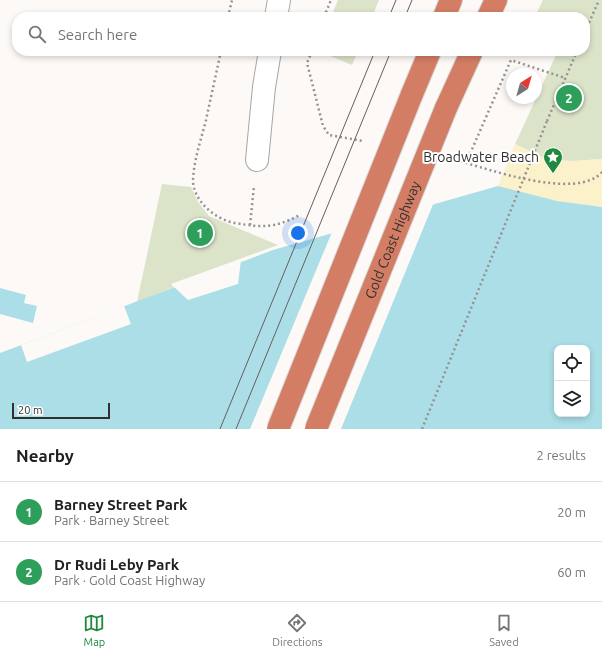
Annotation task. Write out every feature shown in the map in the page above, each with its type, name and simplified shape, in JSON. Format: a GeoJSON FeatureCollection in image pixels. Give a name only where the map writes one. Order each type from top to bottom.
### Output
{"type":"FeatureCollection","features":[{"type":"Feature","properties":{"kind":"highway"},"geometry":{"type":"LineString","coordinates":[[446,12],[451,0]]}},
{"type":"Feature","properties":{"kind":"highway"},"geometry":{"type":"LineString","coordinates":[[490,12],[496,0]]}},
{"type":"Feature","properties":{"kind":"highway"},"geometry":{"type":"LineString","coordinates":[[278,429],[428,56]]}},
{"type":"Feature","properties":{"kind":"highway","name":"Gold Coast Highway"},"geometry":{"type":"LineString","coordinates":[[316,429],[446,108],[470,56]]}},
{"type":"Feature","properties":{"kind":"street"},"geometry":{"type":"LineString","coordinates":[[277,12],[279,0]]}},
{"type":"Feature","properties":{"kind":"street"},"geometry":{"type":"LineString","coordinates":[[257,160],[264,87],[269,56]]}},
{"type":"Feature","properties":{"kind":"path"},"geometry":{"type":"LineString","coordinates":[[229,12],[232,0]]}},
{"type":"Feature","properties":{"kind":"path"},"geometry":{"type":"LineString","coordinates":[[326,12],[331,0]]}},
{"type":"Feature","properties":{"kind":"path"},"geometry":{"type":"LineString","coordinates":[[590,21],[599,0]]}},
{"type":"Feature","properties":{"kind":"path"},"geometry":{"type":"LineString","coordinates":[[220,56],[206,122],[197,152],[193,180],[198,195],[204,206],[212,213],[232,222],[267,227],[287,222],[300,215]]}},
{"type":"Feature","properties":{"kind":"path"},"geometry":{"type":"LineString","coordinates":[[310,56],[307,63],[323,126],[329,136],[368,142]]}},
{"type":"Feature","properties":{"kind":"path"},"geometry":{"type":"LineString","coordinates":[[422,429],[575,56]]}},
{"type":"Feature","properties":{"kind":"path"},"geometry":{"type":"LineString","coordinates":[[466,163],[511,60],[565,78]]}},
{"type":"Feature","properties":{"kind":"path"},"geometry":{"type":"LineString","coordinates":[[452,159],[534,182],[576,184],[599,175],[602,172]]}},
{"type":"Feature","properties":{"kind":"path"},"geometry":{"type":"LineString","coordinates":[[250,225],[257,160]]}},
{"type":"Feature","properties":{"kind":"green space"},"geometry":{"type":"Polygon","coordinates":[[[338,0],[379,0],[374,12],[333,12],[338,0]]]}},
{"type":"Feature","properties":{"kind":"green space"},"geometry":{"type":"Polygon","coordinates":[[[543,0],[602,0],[602,159],[573,161],[548,160],[515,144],[533,104],[542,104],[542,86],[556,56],[590,56],[590,12],[537,12],[543,0]]]}},
{"type":"Feature","properties":{"kind":"green space"},"geometry":{"type":"Polygon","coordinates":[[[330,56],[356,56],[352,65],[330,56]]]}},
{"type":"Feature","properties":{"kind":"green space"},"geometry":{"type":"Polygon","coordinates":[[[162,184],[191,187],[198,202],[209,216],[278,245],[171,284],[174,287],[137,302],[162,184]]]}},
{"type":"Feature","properties":{"kind":"sand","name":"Broadwater Beach"},"geometry":{"type":"Polygon","coordinates":[[[515,144],[548,160],[573,161],[602,159],[602,207],[557,201],[498,186],[515,144]]]}},
{"type":"Feature","properties":{"kind":"water"},"geometry":{"type":"Polygon","coordinates":[[[498,186],[557,201],[602,207],[602,429],[0,429],[0,353],[273,250],[498,186]]]}},
{"type":"Feature","properties":{"kind":"water"},"geometry":{"type":"Polygon","coordinates":[[[0,288],[26,295],[24,303],[37,306],[33,323],[0,314],[0,288]]]}},
{"type":"Feature","properties":{"kind":"pier"},"geometry":{"type":"Polygon","coordinates":[[[434,202],[341,429],[250,429],[332,232],[434,202]]]}},
{"type":"Feature","properties":{"kind":"pier"},"geometry":{"type":"Polygon","coordinates":[[[241,260],[238,284],[188,300],[173,286],[241,260]]]}},
{"type":"Feature","properties":{"kind":"pier"},"geometry":{"type":"Polygon","coordinates":[[[124,306],[131,324],[27,362],[21,345],[124,306]]]}},
{"type":"Feature","properties":{"kind":"tram line"},"geometry":{"type":"LineString","coordinates":[[391,12],[396,0]]}},
{"type":"Feature","properties":{"kind":"tram line"},"geometry":{"type":"LineString","coordinates":[[407,12],[412,0]]}},
{"type":"Feature","properties":{"kind":"tram line"},"geometry":{"type":"LineString","coordinates":[[220,429],[373,56]]}},
{"type":"Feature","properties":{"kind":"tram line"},"geometry":{"type":"LineString","coordinates":[[236,429],[389,56]]}},
{"type":"Feature","properties":{"kind":"place","name":"Dr Rudi Leby Park"},"geometry":{"type":"Point","coordinates":[569,98]}},
{"type":"Feature","properties":{"kind":"place","name":"Broadwater Beach"},"geometry":{"type":"Point","coordinates":[553,174]}},
{"type":"Feature","properties":{"kind":"place","name":"Barney Street Park"},"geometry":{"type":"Point","coordinates":[200,233]}}]}
